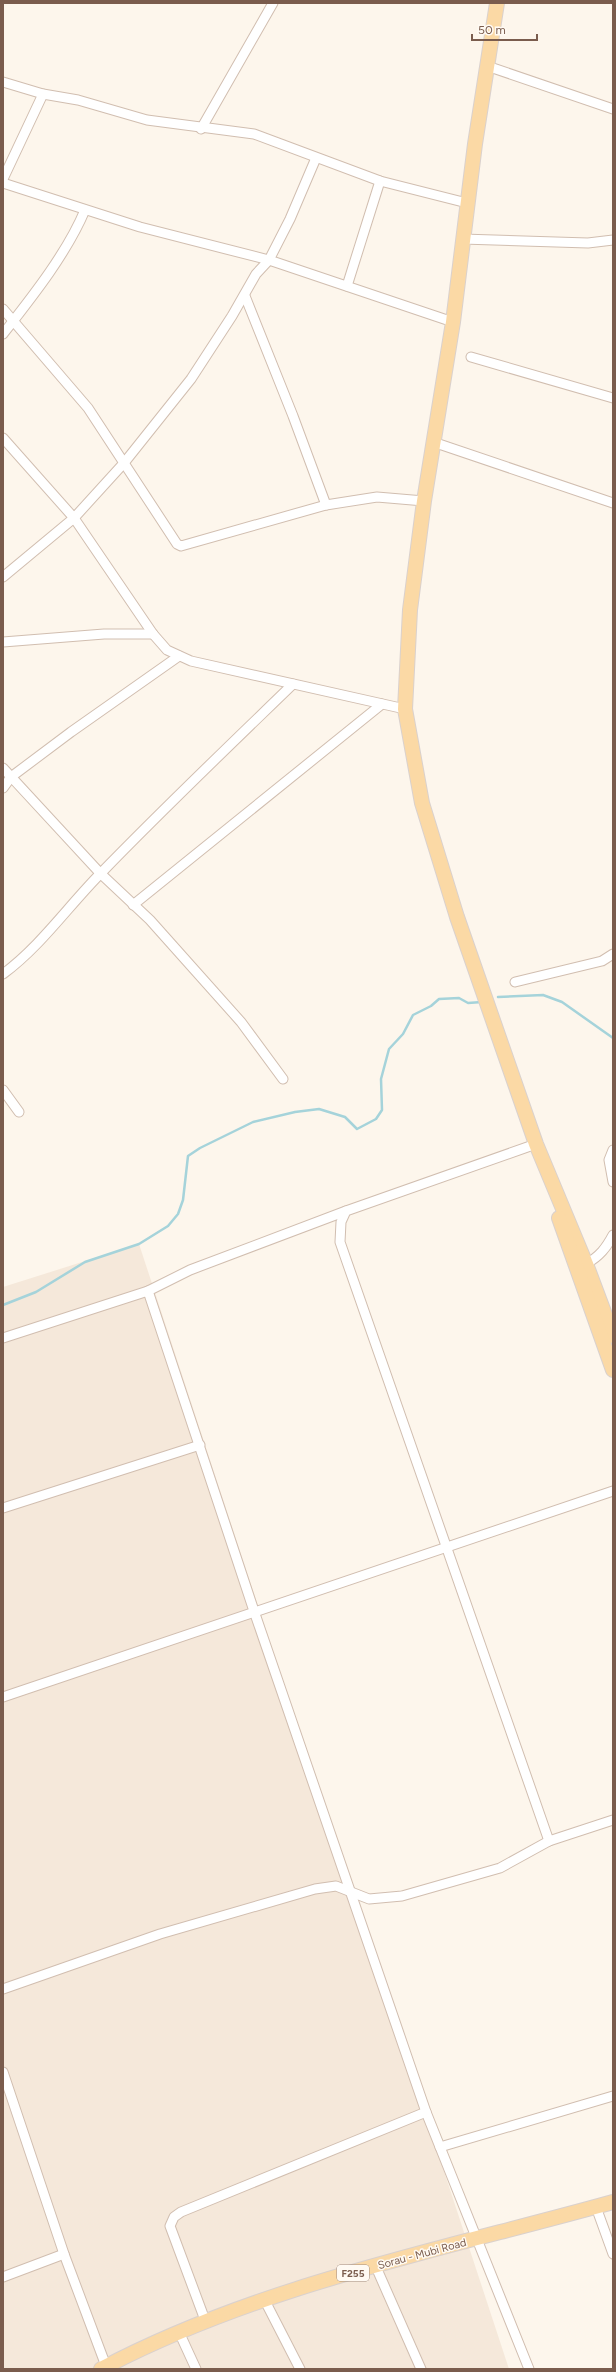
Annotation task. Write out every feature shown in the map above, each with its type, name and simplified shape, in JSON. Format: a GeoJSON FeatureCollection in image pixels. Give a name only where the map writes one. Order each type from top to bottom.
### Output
{"type":"FeatureCollection","features":[{"type":"Feature","properties":{"kind":"main road"},"geometry":{"type":"LineString","coordinates":[[497,3],[462,239],[453,322],[424,501],[410,610],[404,709],[422,803],[481,984],[536,1144],[555,1194],[586,1264],[613,1336]]}},
{"type":"Feature","properties":{"kind":"main road"},"geometry":{"type":"LineString","coordinates":[[555,1194],[560,1227],[613,1370]]}},
{"type":"Feature","properties":{"kind":"main road","name":"Sorau - Mubi Road"},"geometry":{"type":"LineString","coordinates":[[104,2368],[205,2320],[264,2300],[376,2266],[613,2202]]}},
{"type":"Feature","properties":{"kind":"street"},"geometry":{"type":"LineString","coordinates":[[201,129],[273,3]]}},
{"type":"Feature","properties":{"kind":"street"},"geometry":{"type":"LineString","coordinates":[[487,66],[613,109]]}},
{"type":"Feature","properties":{"kind":"street"},"geometry":{"type":"LineString","coordinates":[[3,82],[44,94],[78,100],[147,120],[201,129],[254,134],[380,181],[467,203]]}},
{"type":"Feature","properties":{"kind":"street"},"geometry":{"type":"LineString","coordinates":[[3,179],[44,94]]}},
{"type":"Feature","properties":{"kind":"street"},"geometry":{"type":"LineString","coordinates":[[3,577],[74,518],[124,463],[191,379],[245,296],[256,274],[269,260],[290,219],[316,158]]}},
{"type":"Feature","properties":{"kind":"street"},"geometry":{"type":"LineString","coordinates":[[347,286],[380,181]]}},
{"type":"Feature","properties":{"kind":"street"},"geometry":{"type":"LineString","coordinates":[[3,183],[140,227],[269,260],[453,322]]}},
{"type":"Feature","properties":{"kind":"street"},"geometry":{"type":"LineString","coordinates":[[3,334],[78,226],[85,210]]}},
{"type":"Feature","properties":{"kind":"street"},"geometry":{"type":"LineString","coordinates":[[462,239],[588,243],[613,240]]}},
{"type":"Feature","properties":{"kind":"street"},"geometry":{"type":"LineString","coordinates":[[245,296],[293,416],[326,505]]}},
{"type":"Feature","properties":{"kind":"street"},"geometry":{"type":"LineString","coordinates":[[3,309],[88,408],[177,544],[181,546],[326,505],[377,497],[424,501]]}},
{"type":"Feature","properties":{"kind":"street"},"geometry":{"type":"LineString","coordinates":[[471,357],[613,398]]}},
{"type":"Feature","properties":{"kind":"street"},"geometry":{"type":"LineString","coordinates":[[3,438],[74,518],[153,634],[167,650],[191,661],[404,709]]}},
{"type":"Feature","properties":{"kind":"street"},"geometry":{"type":"LineString","coordinates":[[433,442],[613,503]]}},
{"type":"Feature","properties":{"kind":"street"},"geometry":{"type":"LineString","coordinates":[[3,642],[104,634],[153,634]]}},
{"type":"Feature","properties":{"kind":"street"},"geometry":{"type":"LineString","coordinates":[[3,788],[11,778],[124,693],[179,656]]}},
{"type":"Feature","properties":{"kind":"street"},"geometry":{"type":"LineString","coordinates":[[3,974],[60,919],[100,873],[293,684]]}},
{"type":"Feature","properties":{"kind":"street"},"geometry":{"type":"LineString","coordinates":[[133,905],[382,704]]}},
{"type":"Feature","properties":{"kind":"street"},"geometry":{"type":"LineString","coordinates":[[3,768],[100,873],[150,920],[241,1022],[283,1079]]}},
{"type":"Feature","properties":{"kind":"street"},"geometry":{"type":"LineString","coordinates":[[515,982],[602,962],[613,954]]}},
{"type":"Feature","properties":{"kind":"street"},"geometry":{"type":"LineString","coordinates":[[3,1090],[19,1112]]}},
{"type":"Feature","properties":{"kind":"street"},"geometry":{"type":"LineString","coordinates":[[3,1338],[148,1290],[196,1268],[346,1211],[536,1144]]}},
{"type":"Feature","properties":{"kind":"street"},"geometry":{"type":"LineString","coordinates":[[613,1150],[609,1160],[613,1182]]}},
{"type":"Feature","properties":{"kind":"street"},"geometry":{"type":"LineString","coordinates":[[346,1211],[341,1222],[340,1242],[549,1841]]}},
{"type":"Feature","properties":{"kind":"street"},"geometry":{"type":"LineString","coordinates":[[586,1264],[597,1258],[605,1249],[613,1235]]}},
{"type":"Feature","properties":{"kind":"street"},"geometry":{"type":"LineString","coordinates":[[148,1290],[254,1611],[426,2112],[529,2369]]}},
{"type":"Feature","properties":{"kind":"street"},"geometry":{"type":"LineString","coordinates":[[3,1508],[200,1445]]}},
{"type":"Feature","properties":{"kind":"street"},"geometry":{"type":"LineString","coordinates":[[3,1697],[613,1491]]}},
{"type":"Feature","properties":{"kind":"street"},"geometry":{"type":"LineString","coordinates":[[3,1990],[160,1934],[315,1888],[336,1886],[369,1899],[402,1896],[500,1868],[549,1841],[613,1820]]}},
{"type":"Feature","properties":{"kind":"street"},"geometry":{"type":"LineString","coordinates":[[3,2072],[104,2368]]}},
{"type":"Feature","properties":{"kind":"street"},"geometry":{"type":"LineString","coordinates":[[440,2147],[613,2096]]}},
{"type":"Feature","properties":{"kind":"street"},"geometry":{"type":"LineString","coordinates":[[205,2320],[170,2226],[174,2218],[181,2212],[426,2112]]}},
{"type":"Feature","properties":{"kind":"street"},"geometry":{"type":"LineString","coordinates":[[596,2207],[613,2254]]}},
{"type":"Feature","properties":{"kind":"street"},"geometry":{"type":"LineString","coordinates":[[3,2277],[64,2254]]}},
{"type":"Feature","properties":{"kind":"street"},"geometry":{"type":"LineString","coordinates":[[376,2266],[421,2369]]}},
{"type":"Feature","properties":{"kind":"street"},"geometry":{"type":"LineString","coordinates":[[264,2300],[300,2369]]}},
{"type":"Feature","properties":{"kind":"street"},"geometry":{"type":"LineString","coordinates":[[179,2332],[196,2369]]}},
{"type":"Feature","properties":{"kind":"shaded area"},"geometry":{"type":"Polygon","coordinates":[[[139,1244],[509,2369],[3,2369],[3,1287],[139,1244]]]}},
{"type":"Feature","properties":{"kind":"waterway"},"geometry":{"type":"LineString","coordinates":[[498,997],[543,995],[562,1002],[613,1038]]}},
{"type":"Feature","properties":{"kind":"waterway"},"geometry":{"type":"LineString","coordinates":[[3,1305],[36,1292],[85,1262],[139,1244],[168,1226],[178,1214],[183,1200],[188,1156],[200,1148],[253,1122],[295,1112],[319,1109],[345,1117],[357,1129],[376,1119],[382,1110],[381,1079],[389,1049],[403,1034],[413,1015],[431,1006],[439,999],[459,998],[468,1003],[482,1002]]}}]}
